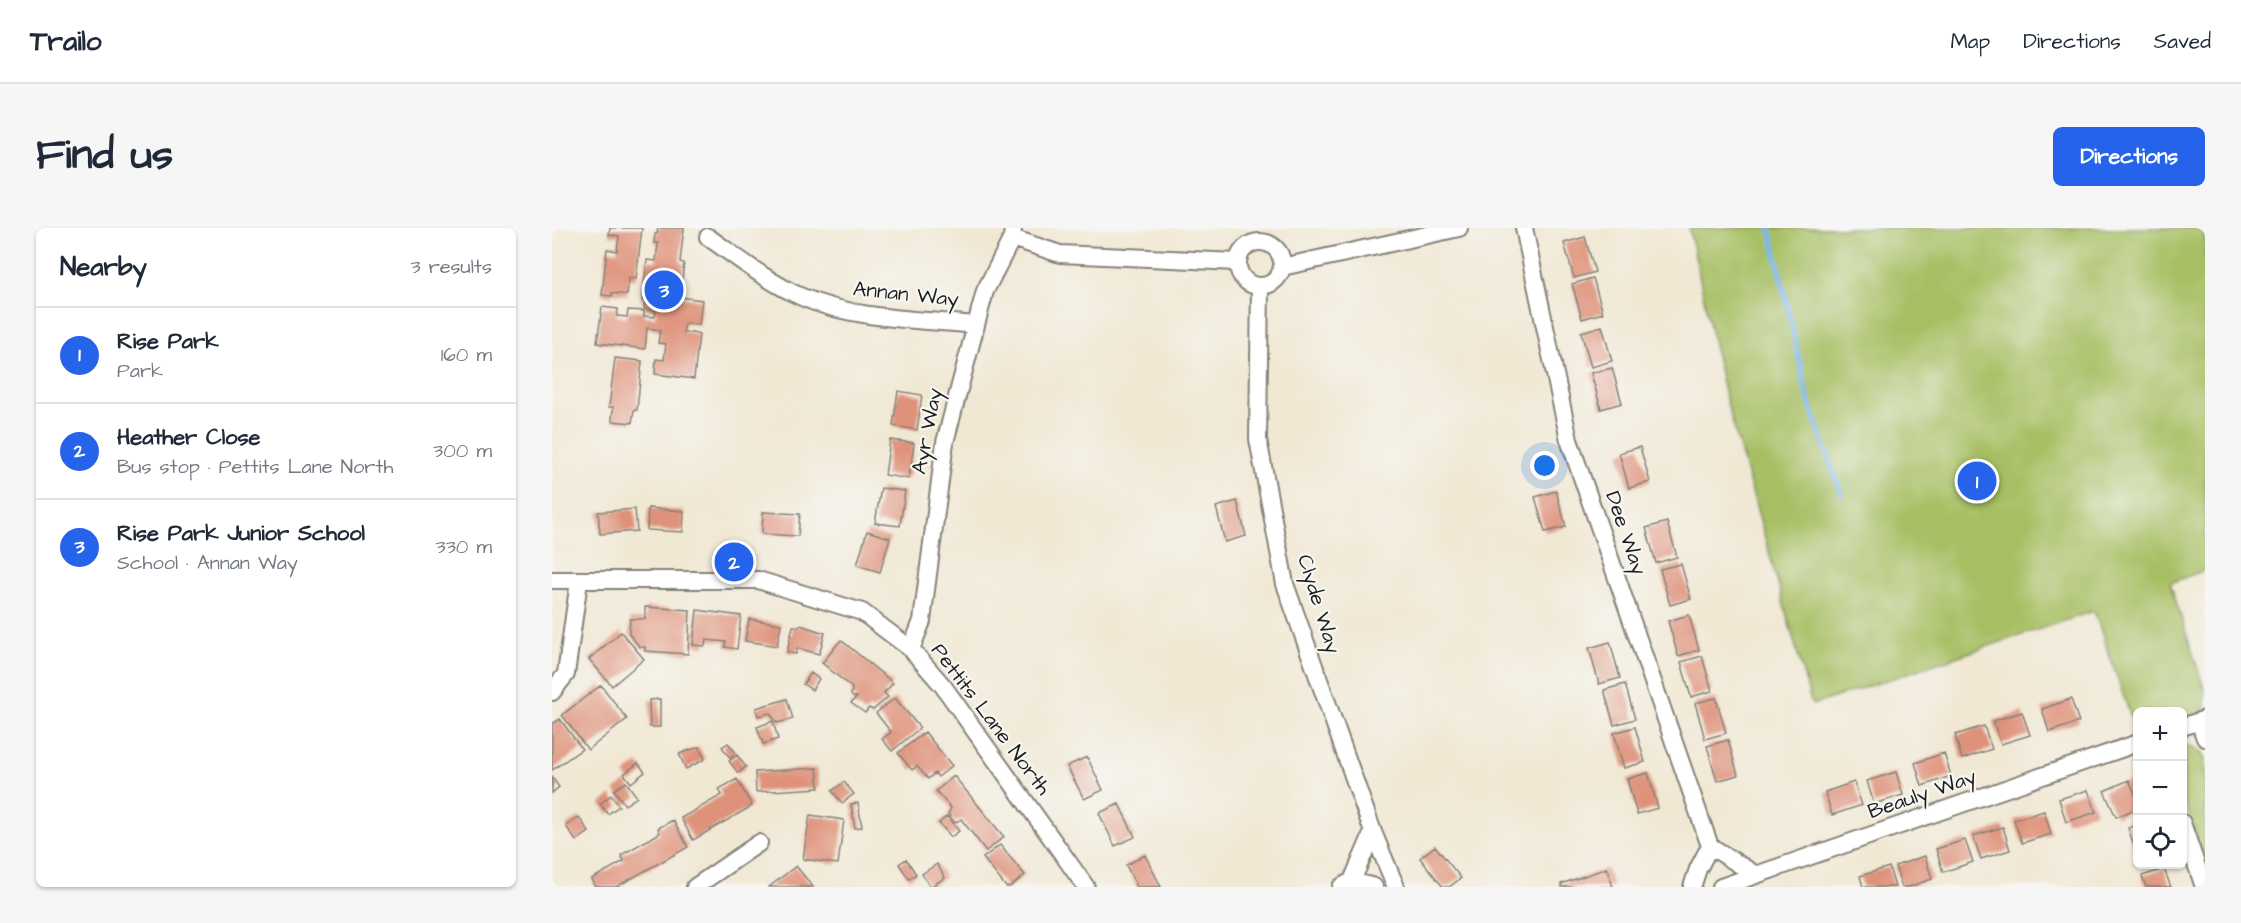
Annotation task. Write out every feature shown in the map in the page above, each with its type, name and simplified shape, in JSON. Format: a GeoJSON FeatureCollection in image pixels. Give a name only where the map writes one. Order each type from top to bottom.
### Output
{"type":"FeatureCollection","features":[{"type":"Feature","properties":{"kind":"street"},"geometry":{"type":"LineString","coordinates":[[1282,267],[1459,228]]}},
{"type":"Feature","properties":{"kind":"street","name":"Dee Way"},"geometry":{"type":"LineString","coordinates":[[1524,228],[1569,440],[1710,846]]}},
{"type":"Feature","properties":{"kind":"street"},"geometry":{"type":"LineString","coordinates":[[1012,233],[1060,254],[1237,262]]}},
{"type":"Feature","properties":{"kind":"street","name":"Ayr Way"},"geometry":{"type":"LineString","coordinates":[[911,649],[922,621],[945,442],[985,291],[1012,233]]}},
{"type":"Feature","properties":{"kind":"street"},"geometry":{"type":"LineString","coordinates":[[1261,235],[1278,252],[1282,267],[1273,282],[1260,286],[1249,282],[1241,274],[1237,262],[1241,251],[1261,235]]}},
{"type":"Feature","properties":{"kind":"street","name":"Annan Way"},"geometry":{"type":"LineString","coordinates":[[708,237],[801,297],[854,314],[975,325]]}},
{"type":"Feature","properties":{"kind":"street","name":"Clyde Way"},"geometry":{"type":"LineString","coordinates":[[1260,286],[1258,439],[1285,584],[1373,831],[1396,887]]}},
{"type":"Feature","properties":{"kind":"street","name":"Pettits Lane North"},"geometry":{"type":"LineString","coordinates":[[552,580],[758,580],[862,612],[911,649],[943,686],[1086,887]]}},
{"type":"Feature","properties":{"kind":"street"},"geometry":{"type":"LineString","coordinates":[[552,692],[566,674],[579,581]]}},
{"type":"Feature","properties":{"kind":"street"},"geometry":{"type":"LineString","coordinates":[[2187,725],[2202,720],[2205,738]]}},
{"type":"Feature","properties":{"kind":"street","name":"Beauly Way"},"geometry":{"type":"LineString","coordinates":[[1720,887],[2133,744]]}},
{"type":"Feature","properties":{"kind":"street"},"geometry":{"type":"LineString","coordinates":[[1373,831],[1347,884],[1374,887]]}},
{"type":"Feature","properties":{"kind":"street"},"geometry":{"type":"LineString","coordinates":[[2187,838],[2204,887]]}},
{"type":"Feature","properties":{"kind":"street"},"geometry":{"type":"LineString","coordinates":[[695,887],[759,843]]}},
{"type":"Feature","properties":{"kind":"street"},"geometry":{"type":"LineString","coordinates":[[1692,887],[1710,846],[1756,876]]}},
{"type":"Feature","properties":{"kind":"green space"},"geometry":{"type":"Polygon","coordinates":[[[1689,228],[2205,228],[2205,570],[2170,583],[2205,691],[2205,719],[2187,726],[2187,707],[2133,707],[2133,723],[2094,611],[1812,705],[1724,392],[1689,228]]]}},
{"type":"Feature","properties":{"kind":"green space"},"geometry":{"type":"Polygon","coordinates":[[[2187,746],[2196,749],[2205,760],[2205,863],[2187,809],[2187,746]]]}},
{"type":"Feature","properties":{"kind":"building"},"geometry":{"type":"Polygon","coordinates":[[[610,228],[642,228],[636,279],[629,278],[627,295],[612,293],[612,296],[602,295],[607,249],[617,251],[619,236],[609,235],[610,228]]]}},
{"type":"Feature","properties":{"kind":"building"},"geometry":{"type":"Polygon","coordinates":[[[658,228],[684,228],[680,262],[684,263],[680,297],[702,300],[699,325],[685,323],[683,332],[699,334],[694,379],[655,374],[656,359],[664,360],[666,344],[658,343],[660,330],[647,328],[645,349],[597,343],[602,307],[618,309],[617,316],[627,317],[628,310],[644,311],[644,316],[655,317],[656,311],[644,309],[645,301],[642,301],[647,260],[656,261],[658,243],[654,243],[658,228]]]}},
{"type":"Feature","properties":{"kind":"building"},"geometry":{"type":"Polygon","coordinates":[[[1585,237],[1595,272],[1574,278],[1564,243],[1585,237]]]}},
{"type":"Feature","properties":{"kind":"building"},"geometry":{"type":"Polygon","coordinates":[[[1593,278],[1603,313],[1582,319],[1572,284],[1593,278]]]}},
{"type":"Feature","properties":{"kind":"building"},"geometry":{"type":"Polygon","coordinates":[[[1602,326],[1612,361],[1591,367],[1581,332],[1602,326]]]}},
{"type":"Feature","properties":{"kind":"building"},"geometry":{"type":"Polygon","coordinates":[[[615,358],[642,361],[637,410],[634,410],[632,423],[612,421],[613,407],[609,407],[615,358]]]}},
{"type":"Feature","properties":{"kind":"building"},"geometry":{"type":"Polygon","coordinates":[[[1612,368],[1622,403],[1601,409],[1591,373],[1612,368]]]}},
{"type":"Feature","properties":{"kind":"building"},"geometry":{"type":"Polygon","coordinates":[[[898,391],[922,395],[917,430],[893,426],[898,391]]]}},
{"type":"Feature","properties":{"kind":"building"},"geometry":{"type":"Polygon","coordinates":[[[890,440],[914,443],[909,479],[885,475],[890,440]]]}},
{"type":"Feature","properties":{"kind":"building"},"geometry":{"type":"Polygon","coordinates":[[[1640,447],[1650,482],[1629,488],[1619,453],[1640,447]]]}},
{"type":"Feature","properties":{"kind":"building"},"geometry":{"type":"Polygon","coordinates":[[[881,488],[905,491],[900,526],[875,523],[881,488]]]}},
{"type":"Feature","properties":{"kind":"building"},"geometry":{"type":"Polygon","coordinates":[[[1556,491],[1566,527],[1545,532],[1535,497],[1556,491]]]}},
{"type":"Feature","properties":{"kind":"building"},"geometry":{"type":"Polygon","coordinates":[[[1237,501],[1246,536],[1225,542],[1216,507],[1237,501]]]}},
{"type":"Feature","properties":{"kind":"building"},"geometry":{"type":"Polygon","coordinates":[[[648,508],[684,511],[683,532],[647,530],[648,508]]]}},
{"type":"Feature","properties":{"kind":"building"},"geometry":{"type":"Polygon","coordinates":[[[635,509],[637,531],[600,534],[598,512],[635,509]]]}},
{"type":"Feature","properties":{"kind":"building"},"geometry":{"type":"Polygon","coordinates":[[[763,512],[800,514],[798,536],[762,534],[763,512]]]}},
{"type":"Feature","properties":{"kind":"building"},"geometry":{"type":"Polygon","coordinates":[[[1667,522],[1677,557],[1656,563],[1646,528],[1667,522]]]}},
{"type":"Feature","properties":{"kind":"building"},"geometry":{"type":"Polygon","coordinates":[[[867,531],[890,538],[880,572],[857,565],[867,531]]]}},
{"type":"Feature","properties":{"kind":"building"},"geometry":{"type":"Polygon","coordinates":[[[1681,564],[1691,599],[1670,605],[1660,569],[1681,564]]]}},
{"type":"Feature","properties":{"kind":"building"},"geometry":{"type":"Polygon","coordinates":[[[645,607],[690,610],[688,654],[645,651],[645,647],[640,647],[629,634],[630,619],[645,619],[645,607]]]}},
{"type":"Feature","properties":{"kind":"building"},"geometry":{"type":"Polygon","coordinates":[[[697,610],[741,616],[737,649],[725,647],[726,642],[706,640],[705,646],[693,645],[697,610]]]}},
{"type":"Feature","properties":{"kind":"building"},"geometry":{"type":"Polygon","coordinates":[[[1689,615],[1699,650],[1678,656],[1668,621],[1689,615]]]}},
{"type":"Feature","properties":{"kind":"building"},"geometry":{"type":"Polygon","coordinates":[[[749,619],[781,624],[777,646],[745,641],[749,619]]]}},
{"type":"Feature","properties":{"kind":"building"},"geometry":{"type":"Polygon","coordinates":[[[800,625],[825,633],[819,654],[797,648],[796,654],[787,652],[793,626],[799,627],[800,625]]]}},
{"type":"Feature","properties":{"kind":"building"},"geometry":{"type":"Polygon","coordinates":[[[621,632],[644,659],[612,686],[589,659],[621,632]]]}},
{"type":"Feature","properties":{"kind":"building"},"geometry":{"type":"Polygon","coordinates":[[[841,640],[893,683],[884,693],[888,697],[873,710],[869,708],[865,713],[851,703],[857,697],[851,695],[852,688],[822,663],[841,640]]]}},
{"type":"Feature","properties":{"kind":"building"},"geometry":{"type":"Polygon","coordinates":[[[1610,642],[1620,678],[1599,684],[1589,648],[1610,642]]]}},
{"type":"Feature","properties":{"kind":"building"},"geometry":{"type":"Polygon","coordinates":[[[1702,656],[1712,691],[1691,697],[1681,662],[1702,656]]]}},
{"type":"Feature","properties":{"kind":"building"},"geometry":{"type":"Polygon","coordinates":[[[811,673],[819,679],[812,690],[803,684],[811,673]]]}},
{"type":"Feature","properties":{"kind":"building"},"geometry":{"type":"Polygon","coordinates":[[[1625,684],[1635,719],[1614,725],[1604,690],[1625,684]]]}},
{"type":"Feature","properties":{"kind":"building"},"geometry":{"type":"Polygon","coordinates":[[[601,685],[627,719],[588,750],[562,715],[601,685]]]}},
{"type":"Feature","properties":{"kind":"building"},"geometry":{"type":"Polygon","coordinates":[[[895,698],[920,728],[892,751],[882,739],[891,732],[876,713],[895,698]]]}},
{"type":"Feature","properties":{"kind":"building"},"geometry":{"type":"Polygon","coordinates":[[[1716,698],[1726,733],[1705,739],[1695,703],[1716,698]]]}},
{"type":"Feature","properties":{"kind":"building"},"geometry":{"type":"Polygon","coordinates":[[[660,699],[660,727],[650,727],[649,700],[660,699]]]}},
{"type":"Feature","properties":{"kind":"building"},"geometry":{"type":"Polygon","coordinates":[[[787,699],[793,719],[777,723],[770,713],[758,716],[756,708],[787,699]]]}},
{"type":"Feature","properties":{"kind":"building"},"geometry":{"type":"Polygon","coordinates":[[[2071,699],[2079,722],[2049,732],[2042,709],[2071,699]]]}},
{"type":"Feature","properties":{"kind":"building"},"geometry":{"type":"Polygon","coordinates":[[[2022,712],[2030,735],[2001,744],[1993,721],[2022,712]]]}},
{"type":"Feature","properties":{"kind":"building"},"geometry":{"type":"Polygon","coordinates":[[[560,719],[582,749],[552,770],[552,724],[560,719]]]}},
{"type":"Feature","properties":{"kind":"building"},"geometry":{"type":"Polygon","coordinates":[[[773,721],[778,739],[763,744],[757,727],[773,721]]]}},
{"type":"Feature","properties":{"kind":"building"},"geometry":{"type":"Polygon","coordinates":[[[1984,726],[1992,749],[1962,759],[1955,735],[1984,726]]]}},
{"type":"Feature","properties":{"kind":"building"},"geometry":{"type":"Polygon","coordinates":[[[1635,727],[1645,762],[1624,768],[1614,733],[1635,727]]]}},
{"type":"Feature","properties":{"kind":"building"},"geometry":{"type":"Polygon","coordinates":[[[925,732],[952,766],[938,777],[935,773],[928,779],[917,766],[912,770],[898,753],[925,732]]]}},
{"type":"Feature","properties":{"kind":"building"},"geometry":{"type":"Polygon","coordinates":[[[1728,740],[1738,775],[1717,781],[1707,746],[1728,740]]]}},
{"type":"Feature","properties":{"kind":"building"},"geometry":{"type":"Polygon","coordinates":[[[728,743],[736,753],[730,758],[722,747],[728,743]]]}},
{"type":"Feature","properties":{"kind":"building"},"geometry":{"type":"Polygon","coordinates":[[[699,747],[705,759],[686,769],[679,754],[699,747]]]}},
{"type":"Feature","properties":{"kind":"building"},"geometry":{"type":"Polygon","coordinates":[[[1944,753],[1951,776],[1922,786],[1915,763],[1944,753]]]}},
{"type":"Feature","properties":{"kind":"building"},"geometry":{"type":"Polygon","coordinates":[[[737,755],[746,767],[738,773],[729,761],[737,755]]]}},
{"type":"Feature","properties":{"kind":"building"},"geometry":{"type":"Polygon","coordinates":[[[1087,757],[1103,790],[1084,799],[1067,766],[1087,757]]]}},
{"type":"Feature","properties":{"kind":"building"},"geometry":{"type":"Polygon","coordinates":[[[638,763],[645,772],[631,783],[624,774],[638,763]]]}},
{"type":"Feature","properties":{"kind":"building"},"geometry":{"type":"Polygon","coordinates":[[[817,768],[819,788],[756,792],[755,772],[817,768]]]}},
{"type":"Feature","properties":{"kind":"building"},"geometry":{"type":"Polygon","coordinates":[[[1896,772],[1903,795],[1874,804],[1867,781],[1896,772]]]}},
{"type":"Feature","properties":{"kind":"building"},"geometry":{"type":"Polygon","coordinates":[[[1648,773],[1658,808],[1637,814],[1627,779],[1648,773]]]}},
{"type":"Feature","properties":{"kind":"building"},"geometry":{"type":"Polygon","coordinates":[[[954,776],[1004,837],[986,851],[961,819],[955,823],[948,814],[951,808],[936,791],[954,776]]]}},
{"type":"Feature","properties":{"kind":"building"},"geometry":{"type":"Polygon","coordinates":[[[552,777],[559,787],[552,793],[552,777]]]}},
{"type":"Feature","properties":{"kind":"building"},"geometry":{"type":"Polygon","coordinates":[[[737,779],[752,806],[693,840],[681,818],[722,795],[719,789],[737,779]]]}},
{"type":"Feature","properties":{"kind":"building"},"geometry":{"type":"Polygon","coordinates":[[[2129,780],[2133,789],[2133,810],[2116,817],[2104,791],[2129,780]]]}},
{"type":"Feature","properties":{"kind":"building"},"geometry":{"type":"Polygon","coordinates":[[[626,782],[637,797],[625,805],[614,790],[626,782]]]}},
{"type":"Feature","properties":{"kind":"building"},"geometry":{"type":"Polygon","coordinates":[[[844,782],[854,794],[842,803],[832,791],[844,782]]]}},
{"type":"Feature","properties":{"kind":"building"},"geometry":{"type":"Polygon","coordinates":[[[1854,782],[1862,805],[1832,815],[1825,792],[1854,782]]]}},
{"type":"Feature","properties":{"kind":"building"},"geometry":{"type":"Polygon","coordinates":[[[2088,790],[2096,812],[2066,822],[2059,799],[2088,790]]]}},
{"type":"Feature","properties":{"kind":"building"},"geometry":{"type":"Polygon","coordinates":[[[611,795],[619,806],[608,814],[600,804],[611,795]]]}},
{"type":"Feature","properties":{"kind":"building"},"geometry":{"type":"Polygon","coordinates":[[[858,803],[862,827],[855,828],[851,804],[858,803]]]}},
{"type":"Feature","properties":{"kind":"building"},"geometry":{"type":"Polygon","coordinates":[[[1119,804],[1135,837],[1115,846],[1099,813],[1119,804]]]}},
{"type":"Feature","properties":{"kind":"building"},"geometry":{"type":"Polygon","coordinates":[[[2044,811],[2051,834],[2022,843],[2014,820],[2044,811]]]}},
{"type":"Feature","properties":{"kind":"building"},"geometry":{"type":"Polygon","coordinates":[[[810,815],[844,820],[838,864],[803,859],[810,815]]]}},
{"type":"Feature","properties":{"kind":"building"},"geometry":{"type":"Polygon","coordinates":[[[947,816],[959,831],[951,837],[939,823],[947,816]]]}},
{"type":"Feature","properties":{"kind":"building"},"geometry":{"type":"Polygon","coordinates":[[[579,817],[589,832],[576,841],[566,826],[579,817]]]}},
{"type":"Feature","properties":{"kind":"building"},"geometry":{"type":"Polygon","coordinates":[[[673,820],[688,847],[616,887],[596,887],[592,879],[624,861],[621,855],[660,833],[658,828],[673,820]]]}},
{"type":"Feature","properties":{"kind":"building"},"geometry":{"type":"Polygon","coordinates":[[[2133,826],[2133,844],[2128,828],[2133,826]]]}},
{"type":"Feature","properties":{"kind":"building"},"geometry":{"type":"Polygon","coordinates":[[[2003,827],[2010,850],[1981,859],[1973,836],[2003,827]]]}},
{"type":"Feature","properties":{"kind":"building"},"geometry":{"type":"Polygon","coordinates":[[[1965,840],[1973,862],[1943,872],[1936,849],[1965,840]]]}},
{"type":"Feature","properties":{"kind":"building"},"geometry":{"type":"Polygon","coordinates":[[[1000,845],[1025,875],[1010,887],[1006,887],[983,858],[1000,845]]]}},
{"type":"Feature","properties":{"kind":"building"},"geometry":{"type":"Polygon","coordinates":[[[1435,846],[1461,878],[1449,887],[1443,887],[1420,858],[1435,846]]]}},
{"type":"Feature","properties":{"kind":"building"},"geometry":{"type":"Polygon","coordinates":[[[1145,855],[1161,887],[1137,887],[1126,865],[1145,855]]]}},
{"type":"Feature","properties":{"kind":"building"},"geometry":{"type":"Polygon","coordinates":[[[1925,856],[1932,879],[1909,887],[1902,887],[1895,866],[1925,856]]]}},
{"type":"Feature","properties":{"kind":"building"},"geometry":{"type":"Polygon","coordinates":[[[906,859],[916,874],[909,879],[899,864],[906,859]]]}},
{"type":"Feature","properties":{"kind":"building"},"geometry":{"type":"Polygon","coordinates":[[[937,864],[945,878],[930,887],[922,874],[937,864]]]}},
{"type":"Feature","properties":{"kind":"building"},"geometry":{"type":"Polygon","coordinates":[[[796,866],[813,887],[769,887],[796,866]]]}},
{"type":"Feature","properties":{"kind":"building"},"geometry":{"type":"Polygon","coordinates":[[[1889,867],[1895,887],[1863,887],[1860,876],[1889,867]]]}},
{"type":"Feature","properties":{"kind":"building"},"geometry":{"type":"Polygon","coordinates":[[[1607,868],[1613,887],[1562,887],[1561,884],[1607,868]]]}},
{"type":"Feature","properties":{"kind":"building"},"geometry":{"type":"Polygon","coordinates":[[[2164,869],[2171,887],[2146,887],[2142,876],[2164,869]]]}},
{"type":"Feature","properties":{"kind":"waterway"},"geometry":{"type":"LineString","coordinates":[[1770,228],[1808,399],[1842,495]]}},
{"type":"Feature","properties":{"kind":"place","name":"Rise Park Junior School"},"geometry":{"type":"Point","coordinates":[664,290]}},
{"type":"Feature","properties":{"kind":"place","name":"Rise Park"},"geometry":{"type":"Point","coordinates":[1977,481]}},
{"type":"Feature","properties":{"kind":"place","name":"Heather Close"},"geometry":{"type":"Point","coordinates":[734,562]}}]}
